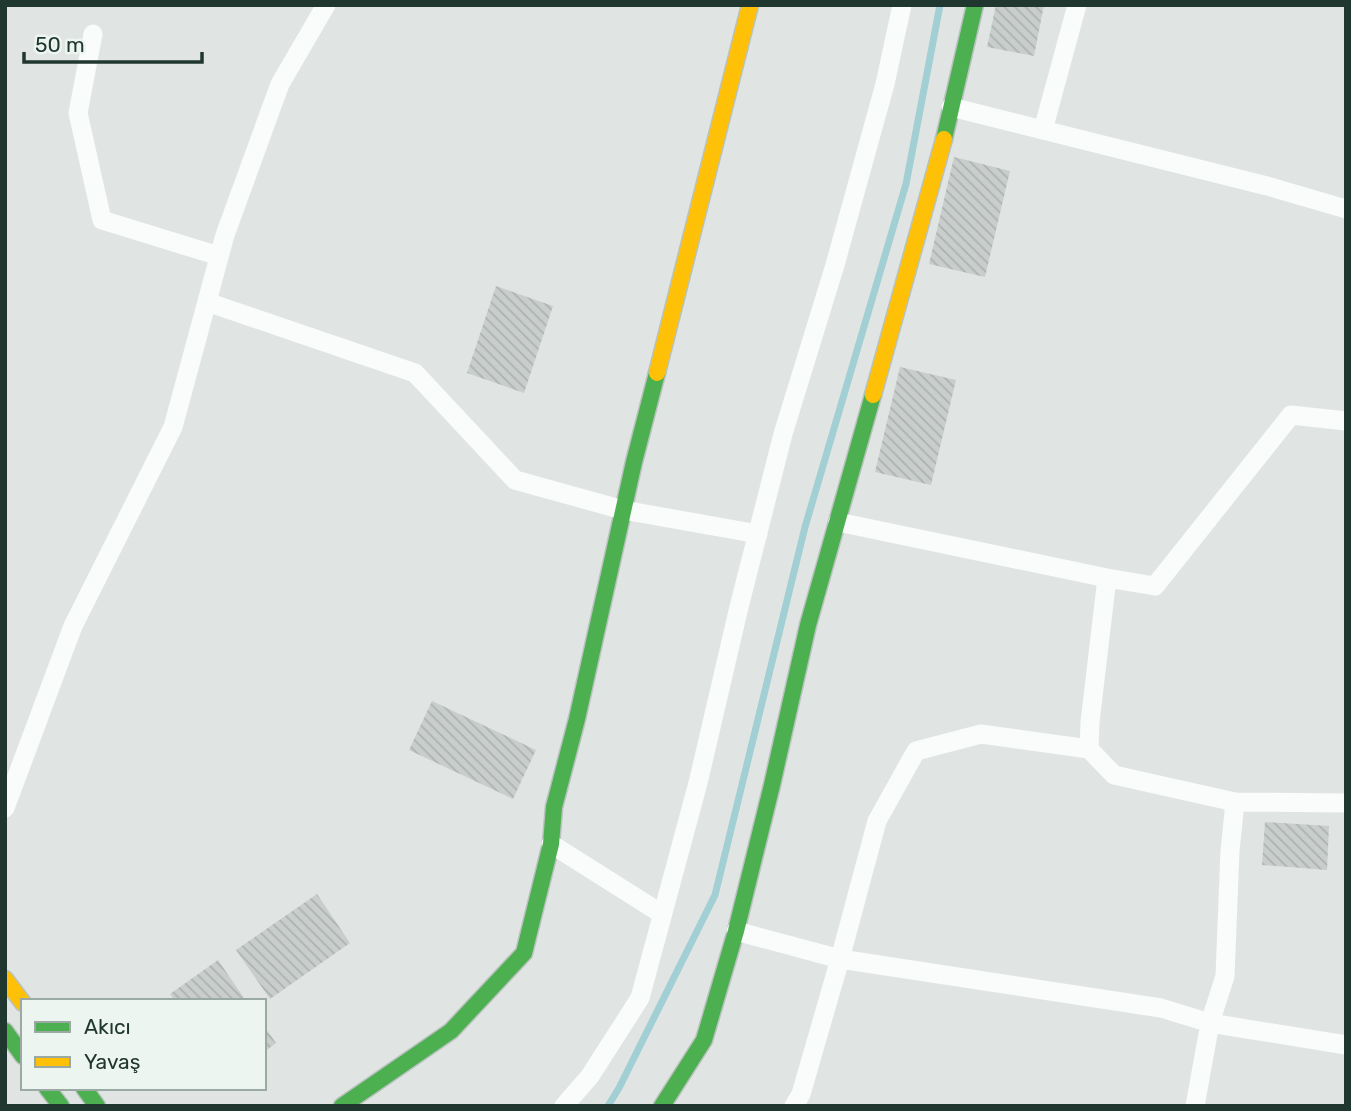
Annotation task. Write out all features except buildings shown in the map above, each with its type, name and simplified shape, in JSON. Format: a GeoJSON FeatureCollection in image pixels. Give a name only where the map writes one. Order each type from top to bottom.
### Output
{"type":"FeatureCollection","features":[{"type":"Feature","properties":{"kind":"street"},"geometry":{"type":"LineString","coordinates":[[5,808],[73,626],[173,427],[225,235],[280,84],[326,5]]}},
{"type":"Feature","properties":{"kind":"street"},"geometry":{"type":"LineString","coordinates":[[342,1106],[452,1031],[524,953],[551,844],[554,807],[577,719],[637,449],[750,5]]}},
{"type":"Feature","properties":{"kind":"street"},"geometry":{"type":"LineString","coordinates":[[564,1106],[590,1076],[640,998],[698,783],[783,434],[835,265],[885,83],[902,5]]}},
{"type":"Feature","properties":{"kind":"street"},"geometry":{"type":"LineString","coordinates":[[662,1106],[704,1040],[736,932],[808,625],[944,140],[975,5]]}},
{"type":"Feature","properties":{"kind":"street"},"geometry":{"type":"LineString","coordinates":[[1043,130],[1077,5]]}},
{"type":"Feature","properties":{"kind":"street"},"geometry":{"type":"LineString","coordinates":[[93,34],[78,113],[102,220],[219,256]]}},
{"type":"Feature","properties":{"kind":"street"},"geometry":{"type":"LineString","coordinates":[[951,107],[1267,186],[1346,209]]}},
{"type":"Feature","properties":{"kind":"street"},"geometry":{"type":"LineString","coordinates":[[206,302],[415,373],[515,480],[623,510],[758,534]]}},
{"type":"Feature","properties":{"kind":"street"},"geometry":{"type":"LineString","coordinates":[[838,522],[1107,579],[1155,586],[1291,415],[1346,421]]}},
{"type":"Feature","properties":{"kind":"street"},"geometry":{"type":"LineString","coordinates":[[1089,749],[1107,579]]}},
{"type":"Feature","properties":{"kind":"street"},"geometry":{"type":"LineString","coordinates":[[794,1106],[801,1094],[877,821],[916,751],[982,734],[1089,749],[1114,775],[1235,802],[1346,803]]}},
{"type":"Feature","properties":{"kind":"street"},"geometry":{"type":"LineString","coordinates":[[1195,1106],[1210,1023],[1224,976],[1235,802]]}},
{"type":"Feature","properties":{"kind":"street"},"geometry":{"type":"LineString","coordinates":[[551,844],[662,914]]}},
{"type":"Feature","properties":{"kind":"street"},"geometry":{"type":"LineString","coordinates":[[736,932],[840,959],[1161,1008],[1210,1023],[1346,1045]]}},
{"type":"Feature","properties":{"kind":"street"},"geometry":{"type":"LineString","coordinates":[[5,979],[21,1000]]}},
{"type":"Feature","properties":{"kind":"street"},"geometry":{"type":"LineString","coordinates":[[5,1031],[21,1053]]}},
{"type":"Feature","properties":{"kind":"street"},"geometry":{"type":"LineString","coordinates":[[49,1090],[61,1106]]}},
{"type":"Feature","properties":{"kind":"street"},"geometry":{"type":"LineString","coordinates":[[85,1090],[97,1106]]}},
{"type":"Feature","properties":{"kind":"waterway"},"geometry":{"type":"LineString","coordinates":[[608,1106],[715,895],[805,527],[906,184],[940,5]]}},
{"type":"Feature","properties":{"kind":"traffic: fast"},"geometry":{"type":"LineString","coordinates":[[944,139],[975,5]]}},
{"type":"Feature","properties":{"kind":"traffic: fast"},"geometry":{"type":"LineString","coordinates":[[342,1106],[451,1031],[524,953],[551,844],[554,807],[657,373]]}},
{"type":"Feature","properties":{"kind":"traffic: fast"},"geometry":{"type":"LineString","coordinates":[[662,1106],[704,1040],[736,931],[808,625],[873,395]]}},
{"type":"Feature","properties":{"kind":"traffic: fast"},"geometry":{"type":"LineString","coordinates":[[5,1031],[21,1053]]}},
{"type":"Feature","properties":{"kind":"traffic: fast"},"geometry":{"type":"LineString","coordinates":[[49,1090],[61,1106]]}},
{"type":"Feature","properties":{"kind":"traffic: fast"},"geometry":{"type":"LineString","coordinates":[[85,1090],[97,1106]]}},
{"type":"Feature","properties":{"kind":"traffic: slow"},"geometry":{"type":"LineString","coordinates":[[657,373],[750,5]]}},
{"type":"Feature","properties":{"kind":"traffic: slow"},"geometry":{"type":"LineString","coordinates":[[873,395],[944,139]]}},
{"type":"Feature","properties":{"kind":"traffic: slow"},"geometry":{"type":"LineString","coordinates":[[5,979],[21,1000]]}}]}
